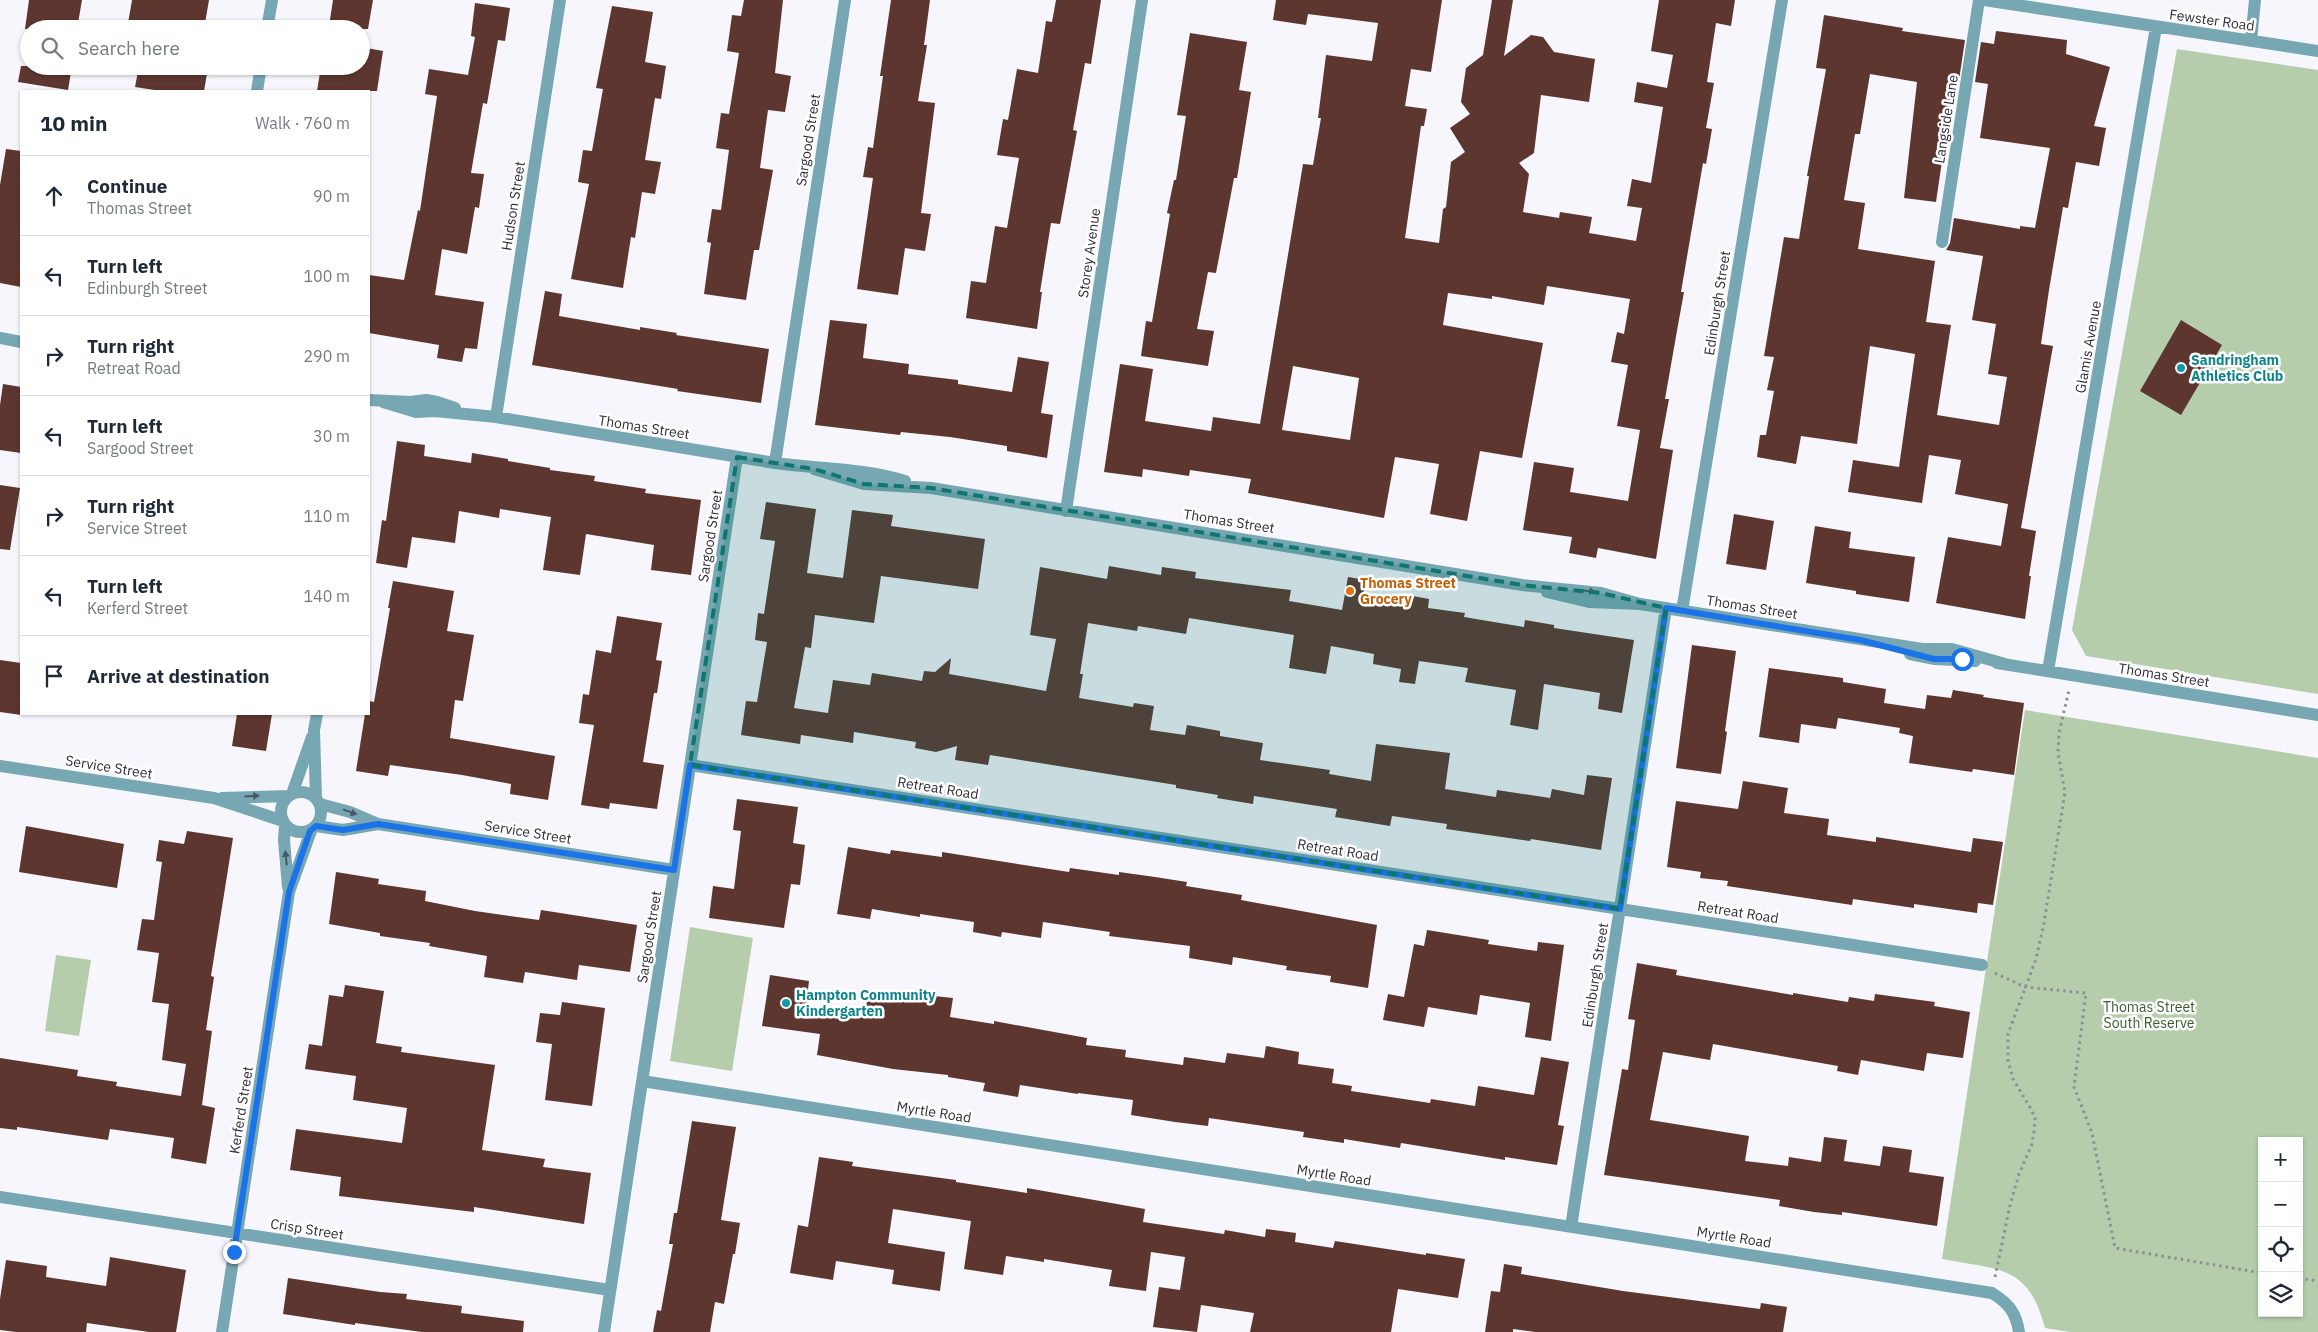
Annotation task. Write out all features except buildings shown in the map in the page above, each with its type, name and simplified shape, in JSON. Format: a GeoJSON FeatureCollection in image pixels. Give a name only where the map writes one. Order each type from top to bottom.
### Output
{"type":"FeatureCollection","features":[{"type":"Feature","properties":{"kind":"street"},"geometry":{"type":"LineString","coordinates":[[269,20],[272,0]]}},
{"type":"Feature","properties":{"kind":"street","name":"Hudson Street"},"geometry":{"type":"LineString","coordinates":[[496,418],[560,0]]}},
{"type":"Feature","properties":{"kind":"street","name":"Sargood Street"},"geometry":{"type":"LineString","coordinates":[[775,463],[845,0]]}},
{"type":"Feature","properties":{"kind":"street","name":"Storey Avenue"},"geometry":{"type":"LineString","coordinates":[[1066,511],[1142,0]]}},
{"type":"Feature","properties":{"kind":"street","name":"Edinburgh Street"},"geometry":{"type":"LineString","coordinates":[[1682,611],[1782,0]]}},
{"type":"Feature","properties":{"kind":"street","name":"Langside Lane"},"geometry":{"type":"LineString","coordinates":[[1942,242],[1979,0]]}},
{"type":"Feature","properties":{"kind":"street","name":"Fewster Road"},"geometry":{"type":"LineString","coordinates":[[1984,0],[2318,51]]}},
{"type":"Feature","properties":{"kind":"street"},"geometry":{"type":"LineString","coordinates":[[2250,41],[2256,0]]}},
{"type":"Feature","properties":{"kind":"street","name":"Glamis Avenue"},"geometry":{"type":"LineString","coordinates":[[2048,671],[2156,27]]}},
{"type":"Feature","properties":{"kind":"street"},"geometry":{"type":"LineString","coordinates":[[257,90],[260,75]]}},
{"type":"Feature","properties":{"kind":"street"},"geometry":{"type":"LineString","coordinates":[[0,338],[20,342]]}},
{"type":"Feature","properties":{"kind":"street","name":"Thomas Street"},"geometry":{"type":"LineString","coordinates":[[370,400],[437,402],[469,414],[814,469],[888,475],[931,488],[1522,585],[1567,598],[1589,602],[1640,604],[1922,649],[1952,649],[2005,664],[2318,715]]}},
{"type":"Feature","properties":{"kind":"street","name":"Sargood Street"},"geometry":{"type":"LineString","coordinates":[[604,1332],[737,457]]}},
{"type":"Feature","properties":{"kind":"street","name":"Edinburgh Street"},"geometry":{"type":"LineString","coordinates":[[1571,1227],[1666,608]]}},
{"type":"Feature","properties":{"kind":"street"},"geometry":{"type":"LineString","coordinates":[[291,795],[314,730],[317,715]]}},
{"type":"Feature","properties":{"kind":"street"},"geometry":{"type":"LineString","coordinates":[[314,730],[318,801],[322,816],[313,828],[299,833],[284,823],[280,810],[285,800],[291,795],[305,792],[318,801]]}},
{"type":"Feature","properties":{"kind":"street","name":"Retreat Road"},"geometry":{"type":"LineString","coordinates":[[690,765],[1982,965]]}},
{"type":"Feature","properties":{"kind":"street","name":"Service Street"},"geometry":{"type":"LineString","coordinates":[[0,766],[214,798],[291,795]]}},
{"type":"Feature","properties":{"kind":"street","name":"Service Street"},"geometry":{"type":"LineString","coordinates":[[214,798],[284,823]]}},
{"type":"Feature","properties":{"kind":"street","name":"Service Street"},"geometry":{"type":"LineString","coordinates":[[318,801],[378,824],[674,870]]}},
{"type":"Feature","properties":{"kind":"street","name":"Kerferd Street"},"geometry":{"type":"LineString","coordinates":[[284,823],[289,892]]}},
{"type":"Feature","properties":{"kind":"street","name":"Service Street"},"geometry":{"type":"LineString","coordinates":[[313,828],[343,830],[378,824]]}},
{"type":"Feature","properties":{"kind":"street","name":"Kerferd Street"},"geometry":{"type":"LineString","coordinates":[[222,1332],[289,892],[313,828]]}},
{"type":"Feature","properties":{"kind":"street","name":"Myrtle Road"},"geometry":{"type":"LineString","coordinates":[[642,1081],[1992,1293]]}},
{"type":"Feature","properties":{"kind":"street","name":"Crisp Street"},"geometry":{"type":"LineString","coordinates":[[0,1197],[610,1290]]}},
{"type":"Feature","properties":{"kind":"street"},"geometry":{"type":"LineString","coordinates":[[1992,1293],[2006,1302],[2014,1313],[2018,1332]]}},
{"type":"Feature","properties":{"kind":"path"},"geometry":{"type":"LineString","coordinates":[[1992,1293],[2010,1205],[2032,1144],[2034,1131],[2034,1118],[2031,1109],[2013,1079],[2008,1060],[2008,1034],[2036,959],[2044,923],[2065,792],[2058,753],[2059,733],[2074,675]]}},
{"type":"Feature","properties":{"kind":"path"},"geometry":{"type":"LineString","coordinates":[[1982,965],[2025,987],[2086,993],[2074,1087],[2092,1133],[2115,1248],[2258,1272]]}},
{"type":"Feature","properties":{"kind":"path"},"geometry":{"type":"LineString","coordinates":[[2303,1279],[2318,1281]]}},
{"type":"Feature","properties":{"kind":"highlighted area"},"geometry":{"type":"Polygon","coordinates":[[[737,457],[814,469],[864,484],[931,488],[1522,585],[1601,593],[1666,608],[1620,909],[690,765],[737,457]]]}},
{"type":"Feature","properties":{"kind":"green space"},"geometry":{"type":"Polygon","coordinates":[[[2177,49],[2318,70],[2318,694],[2086,656],[2072,630],[2177,49]]]}},
{"type":"Feature","properties":{"kind":"green space","name":"Thomas Street South Reserve"},"geometry":{"type":"Polygon","coordinates":[[[2025,710],[2318,758],[2318,1332],[2070,1332],[2045,1328],[2038,1307],[2030,1292],[2020,1281],[2009,1274],[1980,1265],[1942,1259],[2025,710]]]}},
{"type":"Feature","properties":{"kind":"green space"},"geometry":{"type":"Polygon","coordinates":[[[690,927],[753,938],[732,1071],[670,1061],[690,927]]]}},
{"type":"Feature","properties":{"kind":"green space"},"geometry":{"type":"Polygon","coordinates":[[[56,955],[91,960],[79,1036],[45,1031],[56,955]]]}},
{"type":"Feature","properties":{"kind":"place","name":"Sandringham Athletics Club"},"geometry":{"type":"Point","coordinates":[2181,368]}},
{"type":"Feature","properties":{"kind":"place","name":"Thomas Street Grocery"},"geometry":{"type":"Point","coordinates":[1350,591]}},
{"type":"Feature","properties":{"kind":"place","name":"Hampton Community Kindergarten"},"geometry":{"type":"Point","coordinates":[786,1003]}},
{"type":"Feature","properties":{"kind":"route"},"geometry":{"type":"LineString","coordinates":[[234,1252],[289,892],[310,831],[316,826],[328,830],[343,830],[378,824],[674,870],[690,765],[1620,909],[1666,608],[1860,640],[1934,659],[1962,659]]}}]}
